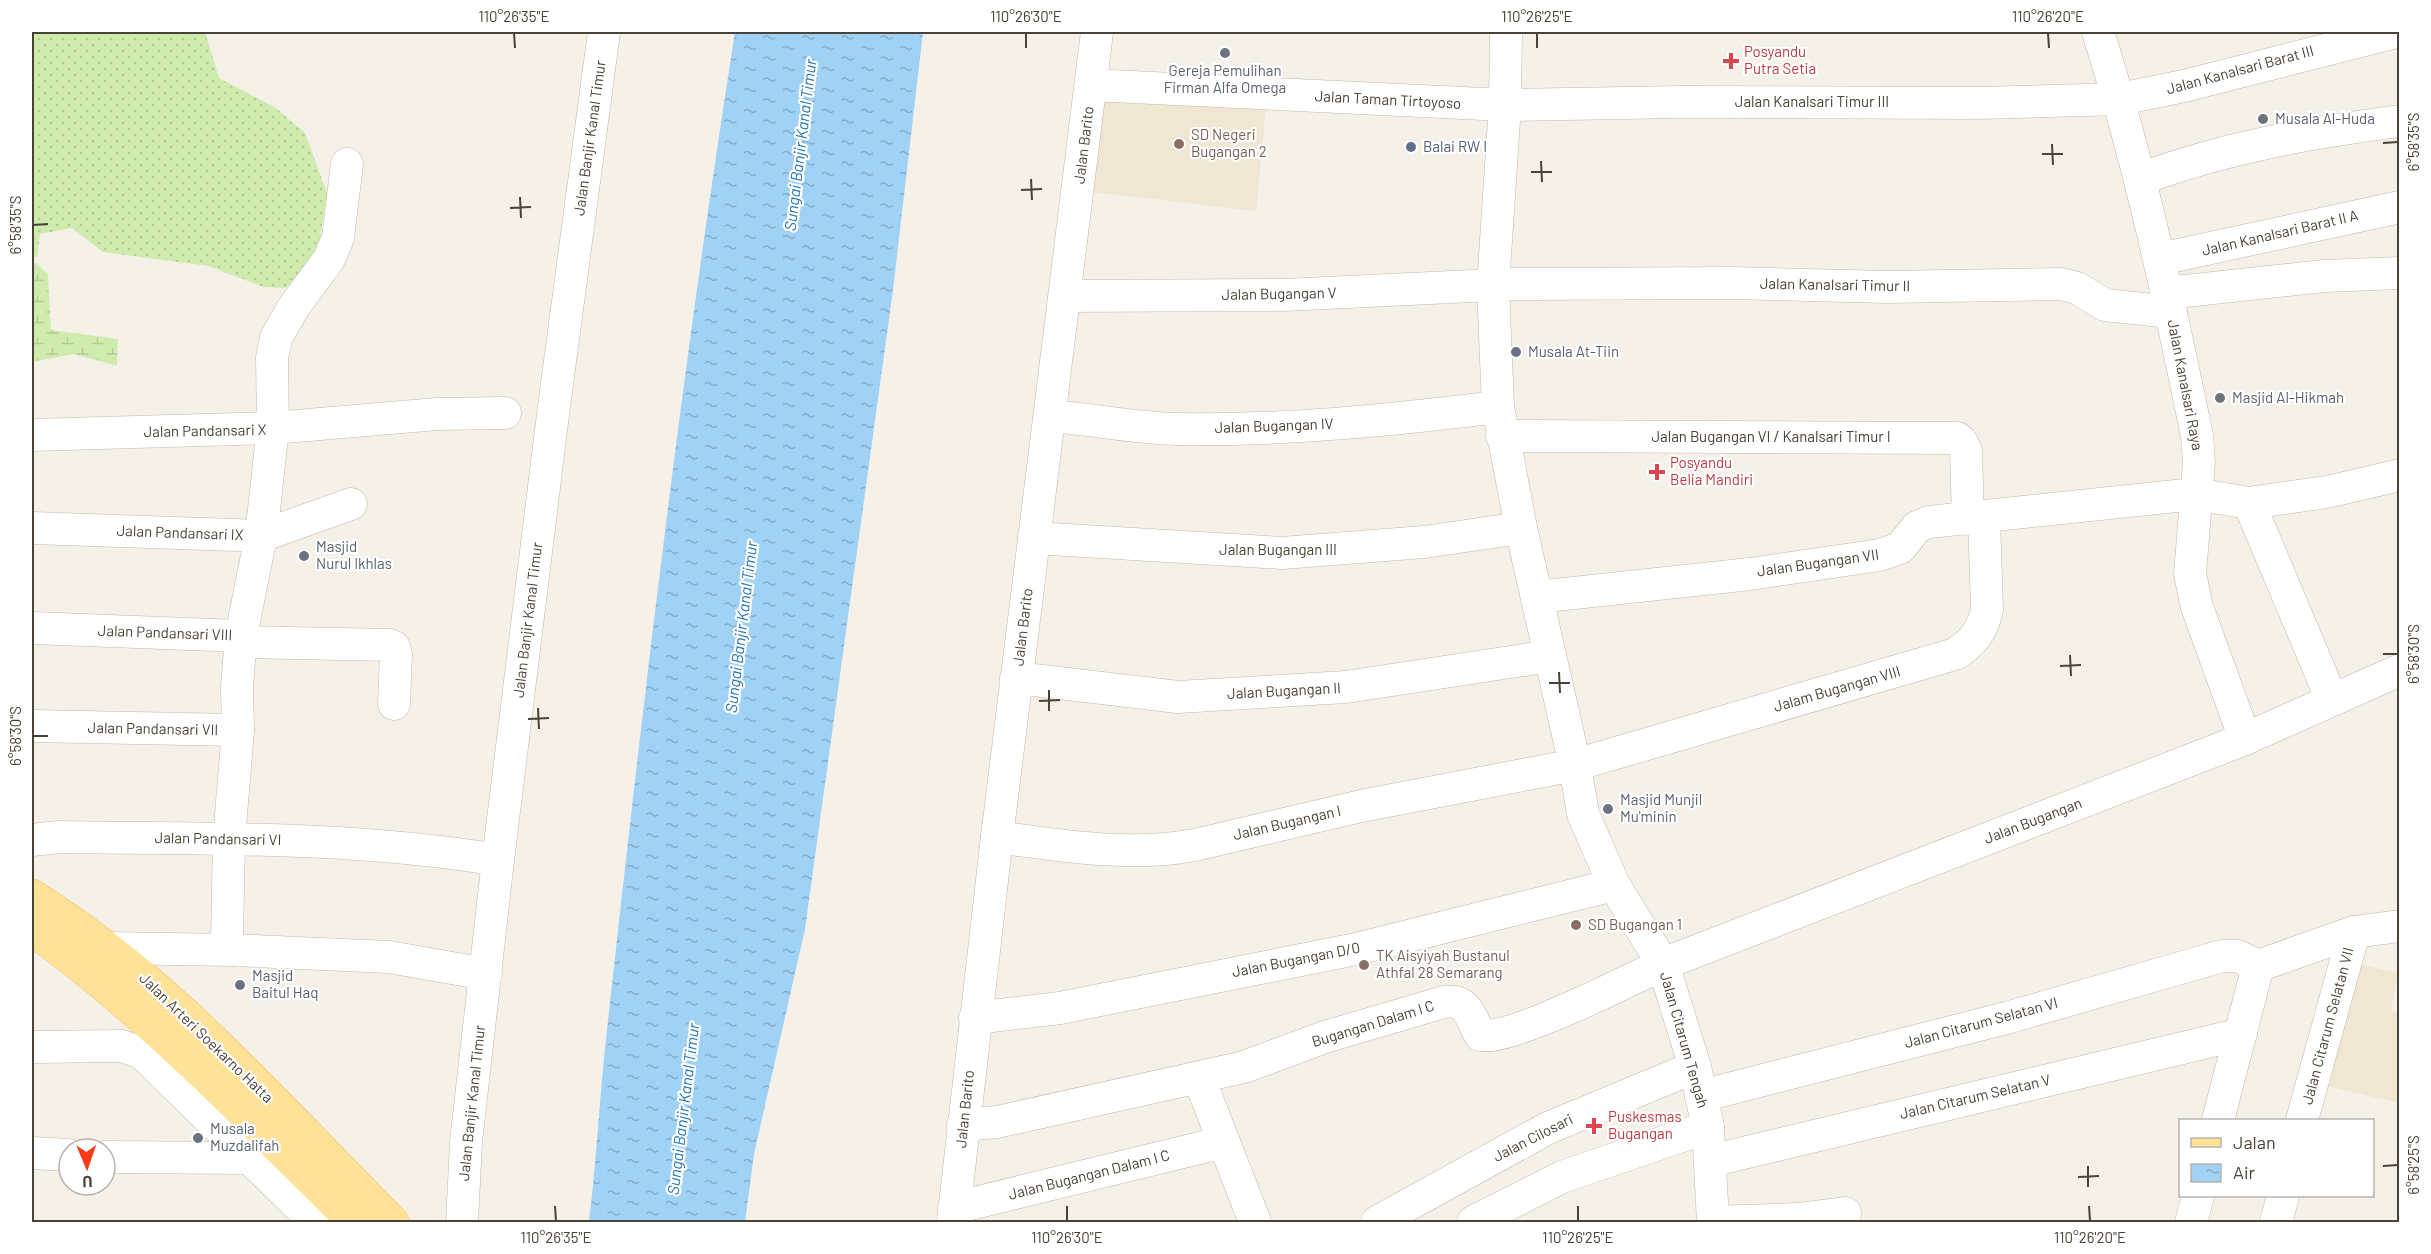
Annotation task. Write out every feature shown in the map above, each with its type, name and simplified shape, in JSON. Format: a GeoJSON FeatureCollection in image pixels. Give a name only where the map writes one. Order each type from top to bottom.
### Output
{"type":"FeatureCollection","features":[{"type":"Feature","properties":{"kind":"main road","name":"Jalan Arteri Soekarno Hatta"},"geometry":{"type":"LineString","coordinates":[[32,896],[108,948],[158,988],[207,1056],[354,1222]]}},
{"type":"Feature","properties":{"kind":"main road","name":"Jalan Arteri Soekarno Hatta"},"geometry":{"type":"LineString","coordinates":[[32,929],[207,1056],[392,1222]]}},
{"type":"Feature","properties":{"kind":"street","name":"Jalan Banjir Kanal Timur"},"geometry":{"type":"LineString","coordinates":[[462,1216],[466,1142],[498,860],[553,414],[604,32]]}},
{"type":"Feature","properties":{"kind":"street","name":"Jalan Barito"},"geometry":{"type":"LineString","coordinates":[[953,1215],[1016,678],[1097,32]]}},
{"type":"Feature","properties":{"kind":"street","name":"Jalan Citarum Tengah"},"geometry":{"type":"LineString","coordinates":[[1506,32],[1505,105],[1493,286],[1500,422],[1521,528],[1575,765],[1583,814],[1614,885],[1663,964],[1698,1081],[1708,1127],[1713,1222]]}},
{"type":"Feature","properties":{"kind":"street","name":"Jalan Kanalsari Raya"},"geometry":{"type":"LineString","coordinates":[[2098,32],[2120,99],[2160,259],[2199,448],[2190,574],[2197,607],[2245,739]]}},
{"type":"Feature","properties":{"kind":"street","name":"Jalan Kanalsari Barat III"},"geometry":{"type":"LineString","coordinates":[[2120,99],[2184,86],[2396,32]]}},
{"type":"Feature","properties":{"kind":"street","name":"Jalan Taman Tirtoyoso"},"geometry":{"type":"LineString","coordinates":[[1091,85],[1505,105]]}},
{"type":"Feature","properties":{"kind":"street","name":"Jalan Kanalsari Timur III"},"geometry":{"type":"LineString","coordinates":[[1505,105],[1680,102],[1982,103],[2120,99]]}},
{"type":"Feature","properties":{"kind":"street"},"geometry":{"type":"LineString","coordinates":[[2140,179],[2191,160],[2275,140],[2326,130],[2400,121]]}},
{"type":"Feature","properties":{"kind":"street"},"geometry":{"type":"LineString","coordinates":[[347,164],[338,238],[333,250],[293,308],[276,338],[272,358],[273,428],[437,414],[491,413]]}},
{"type":"Feature","properties":{"kind":"street","name":"Jalan Kanalsari Barat II A"},"geometry":{"type":"LineString","coordinates":[[2160,259],[2400,207]]}},
{"type":"Feature","properties":{"kind":"street","name":"Jalan Kanalsari Timur II"},"geometry":{"type":"LineString","coordinates":[[1493,286],[1730,283],[1888,286],[2061,284],[2077,288],[2105,305],[2169,302],[2324,276],[2400,273]]}},
{"type":"Feature","properties":{"kind":"street","name":"Jalan Bugangan V"},"geometry":{"type":"LineString","coordinates":[[1065,297],[1284,296],[1493,286]]}},
{"type":"Feature","properties":{"kind":"street","name":"Jalan Bugangan IV"},"geometry":{"type":"LineString","coordinates":[[1050,416],[1173,429],[1500,422]]}},
{"type":"Feature","properties":{"kind":"street","name":"Jalan Bugangan VI / Kanalsari Timur I"},"geometry":{"type":"LineString","coordinates":[[1500,422],[1957,438],[1962,441],[1966,452],[1976,518]]}},
{"type":"Feature","properties":{"kind":"street","name":"Jalan Pandansari X"},"geometry":{"type":"LineString","coordinates":[[32,435],[273,428],[261,536]]}},
{"type":"Feature","properties":{"kind":"street","name":"Jalan Bugangan VII"},"geometry":{"type":"LineString","coordinates":[[1537,597],[1750,574],[1880,555],[1900,548],[1921,524],[2195,494],[2249,503],[2327,492],[2400,475]]}},
{"type":"Feature","properties":{"kind":"street"},"geometry":{"type":"LineString","coordinates":[[2249,503],[2332,700]]}},
{"type":"Feature","properties":{"kind":"street"},"geometry":{"type":"LineString","coordinates":[[261,536],[351,504]]}},
{"type":"Feature","properties":{"kind":"street","name":"Jalam Bugangan VIII"},"geometry":{"type":"LineString","coordinates":[[1575,765],[1955,654],[1967,647],[1985,621],[1987,609],[1976,518]]}},
{"type":"Feature","properties":{"kind":"street","name":"Jalan Pandansari IX"},"geometry":{"type":"LineString","coordinates":[[32,528],[261,536],[241,639]]}},
{"type":"Feature","properties":{"kind":"street","name":"Jalan Bugangan III"},"geometry":{"type":"LineString","coordinates":[[1034,538],[1282,553],[1424,542],[1521,528]]}},
{"type":"Feature","properties":{"kind":"street","name":"Jalan Pandansari VIII"},"geometry":{"type":"LineString","coordinates":[[32,628],[241,639],[237,687],[238,730]]}},
{"type":"Feature","properties":{"kind":"street"},"geometry":{"type":"LineString","coordinates":[[241,639],[390,645],[394,647],[396,654],[394,704]]}},
{"type":"Feature","properties":{"kind":"street","name":"Jalan Bugangan II"},"geometry":{"type":"LineString","coordinates":[[1016,678],[1178,697],[1346,687],[1550,656]]}},
{"type":"Feature","properties":{"kind":"street","name":"Jalan Bugangan"},"geometry":{"type":"LineString","coordinates":[[1663,964],[2245,739],[2400,670]]}},
{"type":"Feature","properties":{"kind":"street","name":"Jalan Pandansari VII"},"geometry":{"type":"LineString","coordinates":[[32,726],[238,730],[229,839],[226,941],[233,950]]}},
{"type":"Feature","properties":{"kind":"street","name":"Jalan Bugangan I"},"geometry":{"type":"LineString","coordinates":[[997,837],[1136,850],[1170,849],[1361,806],[1575,765]]}},
{"type":"Feature","properties":{"kind":"street","name":"Jalan Pandansari VI"},"geometry":{"type":"LineString","coordinates":[[32,840],[59,837],[229,839],[405,848],[458,853],[498,860]]}},
{"type":"Feature","properties":{"kind":"street","name":"Jalan Bugangan D/0"},"geometry":{"type":"LineString","coordinates":[[975,1018],[1060,1008],[1356,949],[1614,885]]}},
{"type":"Feature","properties":{"kind":"street"},"geometry":{"type":"LineString","coordinates":[[2218,1119],[2258,966],[2354,932],[2400,926]]}},
{"type":"Feature","properties":{"kind":"street","name":"Jalan Citarum Selatan VII"},"geometry":{"type":"LineString","coordinates":[[2302,1119],[2354,932]]}},
{"type":"Feature","properties":{"kind":"street"},"geometry":{"type":"LineString","coordinates":[[108,948],[233,950],[389,957],[486,974]]}},
{"type":"Feature","properties":{"kind":"street","name":"Jalan Citarum Selatan VI"},"geometry":{"type":"LineString","coordinates":[[1698,1081],[2010,1017],[2211,959],[2238,956],[2258,966]]}},
{"type":"Feature","properties":{"kind":"street","name":"Bugangan Dalam I C"},"geometry":{"type":"LineString","coordinates":[[1199,1078],[1244,1067],[1325,1037],[1450,1001],[1459,1002],[1468,1009],[1479,1033],[1486,1036],[1569,1009],[1663,964]]}},
{"type":"Feature","properties":{"kind":"street","name":"Jalan Citarum Selatan V"},"geometry":{"type":"LineString","coordinates":[[1710,1161],[2241,1034]]}},
{"type":"Feature","properties":{"kind":"street"},"geometry":{"type":"LineString","coordinates":[[32,1047],[126,1047],[142,1053],[315,1222]]}},
{"type":"Feature","properties":{"kind":"street"},"geometry":{"type":"LineString","coordinates":[[963,1125],[997,1122],[1199,1078],[1255,1222]]}},
{"type":"Feature","properties":{"kind":"street","name":"Jalan Cilosari"},"geometry":{"type":"LineString","coordinates":[[1377,1222],[1548,1128],[1698,1081]]}},
{"type":"Feature","properties":{"kind":"street"},"geometry":{"type":"LineString","coordinates":[[1473,1222],[1562,1177],[1708,1127]]}},
{"type":"Feature","properties":{"kind":"street","name":"Jalan Bugangan Dalam I C"},"geometry":{"type":"LineString","coordinates":[[953,1215],[1224,1142]]}},
{"type":"Feature","properties":{"kind":"street"},"geometry":{"type":"LineString","coordinates":[[32,1153],[57,1154]]}},
{"type":"Feature","properties":{"kind":"street"},"geometry":{"type":"LineString","coordinates":[[117,1156],[249,1158]]}},
{"type":"Feature","properties":{"kind":"street"},"geometry":{"type":"LineString","coordinates":[[2191,1222],[2198,1197]]}},
{"type":"Feature","properties":{"kind":"street"},"geometry":{"type":"LineString","coordinates":[[2276,1222],[2283,1197]]}},
{"type":"Feature","properties":{"kind":"street"},"geometry":{"type":"LineString","coordinates":[[1713,1222],[1798,1220],[1845,1213]]}},
{"type":"Feature","properties":{"kind":"shaded area","name":"SD Negeri Bugangan 2"},"geometry":{"type":"Polygon","coordinates":[[[1102,89],[1267,96],[1256,211],[1092,192],[1102,89]]]}},
{"type":"Feature","properties":{"kind":"shaded area"},"geometry":{"type":"Polygon","coordinates":[[[2355,963],[2398,973],[2391,1010],[2399,1013],[2399,1103],[2327,1086],[2355,963]]]}},
{"type":"Feature","properties":{"kind":"green space"},"geometry":{"type":"Polygon","coordinates":[[[32,32],[205,32],[219,78],[276,108],[305,133],[327,193],[318,252],[286,288],[264,287],[208,266],[103,252],[72,228],[40,234],[37,257],[32,257],[32,32]]]}},
{"type":"Feature","properties":{"kind":"green space"},"geometry":{"type":"Polygon","coordinates":[[[36,263],[48,274],[51,330],[118,339],[117,366],[74,354],[32,362],[32,264],[36,263]]]}},
{"type":"Feature","properties":{"kind":"water","name":"Sungai Banjir Kanal Timur"},"geometry":{"type":"Polygon","coordinates":[[[735,32],[923,32],[893,290],[805,929],[754,1154],[745,1222],[589,1222],[605,1048],[664,539],[735,32]]]}},
{"type":"Feature","properties":{"kind":"place","name":"Gereja Pemulihan Firman Alfa Omega"},"geometry":{"type":"Point","coordinates":[1225,53]}},
{"type":"Feature","properties":{"kind":"place","name":"Posyandu Putra Setia"},"geometry":{"type":"Point","coordinates":[1731,61]}},
{"type":"Feature","properties":{"kind":"place","name":"Musala Al-Huda"},"geometry":{"type":"Point","coordinates":[2263,119]}},
{"type":"Feature","properties":{"kind":"place","name":"SD Negeri Bugangan 2"},"geometry":{"type":"Point","coordinates":[1179,144]}},
{"type":"Feature","properties":{"kind":"place","name":"Balai RW I"},"geometry":{"type":"Point","coordinates":[1411,147]}},
{"type":"Feature","properties":{"kind":"place","name":"Musala At-Tiin"},"geometry":{"type":"Point","coordinates":[1516,352]}},
{"type":"Feature","properties":{"kind":"place","name":"Masjid Al-Hikmah"},"geometry":{"type":"Point","coordinates":[2220,398]}},
{"type":"Feature","properties":{"kind":"place","name":"Posyandu Belia Mandiri"},"geometry":{"type":"Point","coordinates":[1657,472]}},
{"type":"Feature","properties":{"kind":"place","name":"Masjid Nurul Ikhlas"},"geometry":{"type":"Point","coordinates":[304,556]}},
{"type":"Feature","properties":{"kind":"place","name":"Masjid Munjil Mu'minin"},"geometry":{"type":"Point","coordinates":[1608,809]}},
{"type":"Feature","properties":{"kind":"place","name":"SD Bugangan 1"},"geometry":{"type":"Point","coordinates":[1576,925]}},
{"type":"Feature","properties":{"kind":"place","name":"TK Aisyiyah Bustanul Athfal 28 Semarang"},"geometry":{"type":"Point","coordinates":[1364,965]}},
{"type":"Feature","properties":{"kind":"place","name":"Masjid Baitul Haq"},"geometry":{"type":"Point","coordinates":[240,985]}},
{"type":"Feature","properties":{"kind":"place","name":"Puskesmas Bugangan"},"geometry":{"type":"Point","coordinates":[1594,1126]}},
{"type":"Feature","properties":{"kind":"place","name":"Musala Muzdalifah"},"geometry":{"type":"Point","coordinates":[198,1138]}}]}
